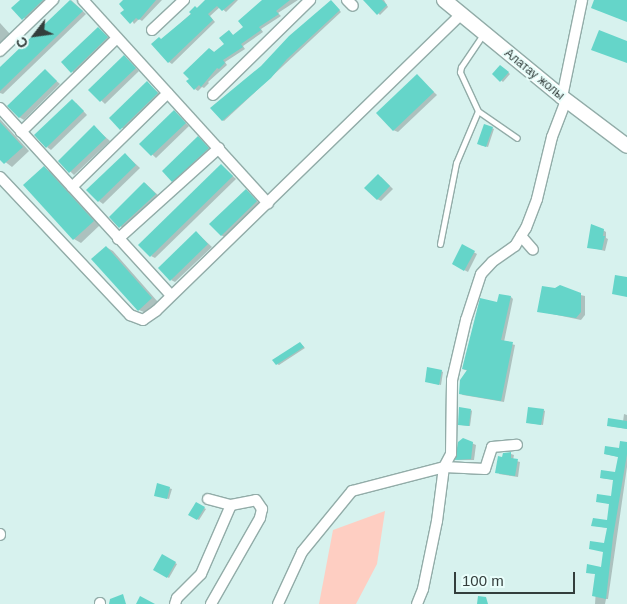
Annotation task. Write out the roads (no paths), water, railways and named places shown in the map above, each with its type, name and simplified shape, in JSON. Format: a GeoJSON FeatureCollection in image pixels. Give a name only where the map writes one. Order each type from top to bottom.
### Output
{"type":"FeatureCollection","features":[{"type":"Feature","properties":{"kind":"main road","name":"Алатау жолы"},"geometry":{"type":"LineString","coordinates":[[444,0],[564,99],[627,146]]}},
{"type":"Feature","properties":{"kind":"street"},"geometry":{"type":"LineString","coordinates":[[0,51],[53,0]]}},
{"type":"Feature","properties":{"kind":"street"},"geometry":{"type":"LineString","coordinates":[[83,0],[268,203]]}},
{"type":"Feature","properties":{"kind":"street"},"geometry":{"type":"LineString","coordinates":[[152,30],[184,0]]}},
{"type":"Feature","properties":{"kind":"street"},"geometry":{"type":"LineString","coordinates":[[213,94],[310,0]]}},
{"type":"Feature","properties":{"kind":"street"},"geometry":{"type":"LineString","coordinates":[[417,604],[423,589],[437,520],[444,467],[451,454],[452,380],[466,320],[481,274],[492,262],[515,246],[537,199],[552,136],[564,99],[582,0]]}},
{"type":"Feature","properties":{"kind":"street"},"geometry":{"type":"LineString","coordinates":[[0,177],[130,315],[143,320],[156,311],[460,15]]}},
{"type":"Feature","properties":{"kind":"street"},"geometry":{"type":"LineString","coordinates":[[21,132],[117,38]]}},
{"type":"Feature","properties":{"kind":"street"},"geometry":{"type":"LineString","coordinates":[[72,187],[168,93]]}},
{"type":"Feature","properties":{"kind":"street"},"geometry":{"type":"LineString","coordinates":[[0,108],[118,240],[171,295]]}},
{"type":"Feature","properties":{"kind":"street"},"geometry":{"type":"LineString","coordinates":[[118,240],[219,148]]}},
{"type":"Feature","properties":{"kind":"street"},"geometry":{"type":"LineString","coordinates":[[521,236],[533,250]]}},
{"type":"Feature","properties":{"kind":"street"},"geometry":{"type":"LineString","coordinates":[[278,604],[302,552],[352,491],[444,467],[485,470],[492,447],[517,445]]}},
{"type":"Feature","properties":{"kind":"street"},"geometry":{"type":"LineString","coordinates":[[208,499],[231,505],[256,500],[262,510],[211,604]]}},
{"type":"Feature","properties":{"kind":"street"},"geometry":{"type":"LineString","coordinates":[[175,604],[178,598],[201,574],[231,505]]}},
{"type":"Feature","properties":{"kind":"lane"},"geometry":{"type":"LineString","coordinates":[[483,34],[461,66],[460,72],[478,111],[517,138]]}},
{"type":"Feature","properties":{"kind":"lane"},"geometry":{"type":"LineString","coordinates":[[440,244],[456,163],[476,120],[478,111]]}}]}
